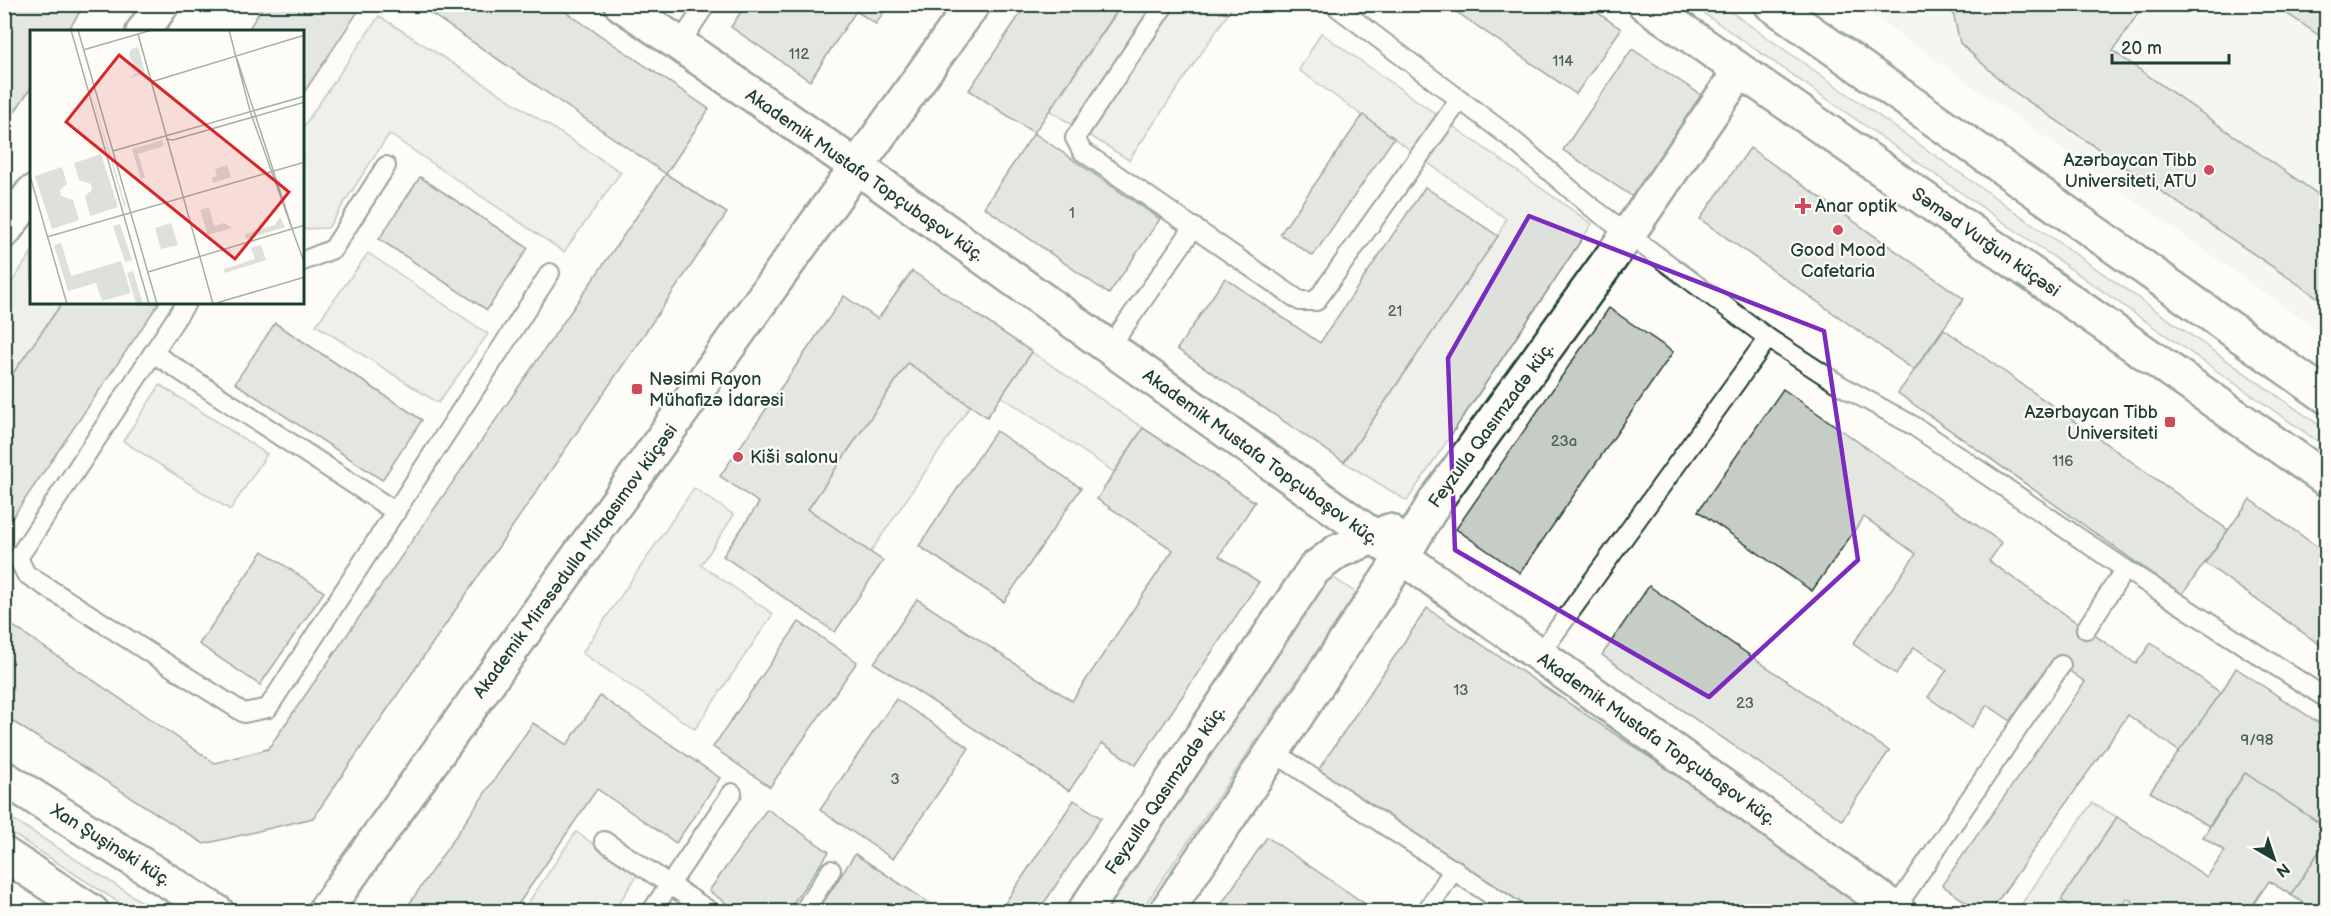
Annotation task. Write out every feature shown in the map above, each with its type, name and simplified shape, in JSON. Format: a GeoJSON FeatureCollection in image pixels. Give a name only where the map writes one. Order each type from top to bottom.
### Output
{"type":"FeatureCollection","features":[{"type":"Feature","properties":{"kind":"street"},"geometry":{"type":"LineString","coordinates":[[144,30],[162,4]]}},
{"type":"Feature","properties":{"kind":"street","name":"Akademik Mustafa Topçubaşov küç."},"geometry":{"type":"LineString","coordinates":[[621,4],[857,167],[1896,911]]}},
{"type":"Feature","properties":{"kind":"street","name":"Akademik Mirəsədulla Mirqasımov küçəsi"},"geometry":{"type":"LineString","coordinates":[[324,912],[973,4]]}},
{"type":"Feature","properties":{"kind":"street","name":"Səməd Vurğun küçəsi"},"geometry":{"type":"LineString","coordinates":[[1645,4],[2326,479]]}},
{"type":"Feature","properties":{"kind":"street"},"geometry":{"type":"LineString","coordinates":[[1771,4],[2326,396]]}},
{"type":"Feature","properties":{"kind":"street","name":"Feyzulla Qasımzadə küç."},"geometry":{"type":"LineString","coordinates":[[1084,912],[1314,569],[1338,551],[1371,536],[1422,520],[1628,234],[1740,71]]}},
{"type":"Feature","properties":{"kind":"street"},"geometry":{"type":"LineString","coordinates":[[4,231],[30,196]]}},
{"type":"Feature","properties":{"kind":"street"},"geometry":{"type":"LineString","coordinates":[[1166,912],[1402,557],[1422,520]]}},
{"type":"Feature","properties":{"kind":"street","name":"Xan Şuşinski küç."},"geometry":{"type":"LineString","coordinates":[[4,778],[217,912]]}},
{"type":"Feature","properties":{"kind":"street"},"geometry":{"type":"LineString","coordinates":[[4,854],[92,912]]}},
{"type":"Feature","properties":{"kind":"lane"},"geometry":{"type":"LineString","coordinates":[[679,45],[706,4]]}},
{"type":"Feature","properties":{"kind":"lane"},"geometry":{"type":"LineString","coordinates":[[1165,4],[1075,138],[1082,151],[1300,301],[1316,301],[1460,99]]}},
{"type":"Feature","properties":{"kind":"lane"},"geometry":{"type":"LineString","coordinates":[[1333,4],[1460,99],[1628,234],[1768,338],[1840,386],[1914,426],[2125,569],[2326,698]]}},
{"type":"Feature","properties":{"kind":"lane"},"geometry":{"type":"LineString","coordinates":[[304,261],[333,249],[386,166]]}},
{"type":"Feature","properties":{"kind":"lane"},"geometry":{"type":"LineString","coordinates":[[1109,348],[1194,227]]}},
{"type":"Feature","properties":{"kind":"lane"},"geometry":{"type":"LineString","coordinates":[[185,304],[18,558],[26,574],[244,712],[268,708],[550,273]]}},
{"type":"Feature","properties":{"kind":"lane"},"geometry":{"type":"LineString","coordinates":[[1539,655],[1768,338]]}},
{"type":"Feature","properties":{"kind":"lane"},"geometry":{"type":"LineString","coordinates":[[153,352],[396,512]]}},
{"type":"Feature","properties":{"kind":"lane"},"geometry":{"type":"LineString","coordinates":[[2086,629],[2125,569]]}},
{"type":"Feature","properties":{"kind":"lane"},"geometry":{"type":"LineString","coordinates":[[1896,911],[2061,665]]}},
{"type":"Feature","properties":{"kind":"lane"},"geometry":{"type":"LineString","coordinates":[[1272,751],[1517,912]]}},
{"type":"Feature","properties":{"kind":"lane"},"geometry":{"type":"LineString","coordinates":[[651,912],[732,793]]}},
{"type":"Feature","properties":{"kind":"lane"},"geometry":{"type":"LineString","coordinates":[[604,841],[711,912]]}},
{"type":"Feature","properties":{"kind":"lane"},"geometry":{"type":"LineString","coordinates":[[802,912],[831,870]]}},
{"type":"Feature","properties":{"kind":"lane"},"geometry":{"type":"LineString","coordinates":[[1426,912],[1454,870]]}},
{"type":"Feature","properties":{"kind":"highlighted area"},"geometry":{"type":"Polygon","coordinates":[[[1529,216],[1824,331],[1858,560],[1709,697],[1455,550],[1448,358],[1529,216]]]}},
{"type":"Feature","properties":{"kind":"shaded area"},"geometry":{"type":"Polygon","coordinates":[[[1122,5],[1234,5],[1129,160],[1050,111],[1122,5]]]}},
{"type":"Feature","properties":{"kind":"shaded area"},"geometry":{"type":"Polygon","coordinates":[[[1692,5],[1721,5],[2326,430],[2326,447],[1692,5]]]}},
{"type":"Feature","properties":{"kind":"shaded area","name":"Azərbaycan Tibb Universiteti, ATU"},"geometry":{"type":"Polygon","coordinates":[[[1858,5],[2326,5],[2326,336],[1858,5]]]}},
{"type":"Feature","properties":{"kind":"shaded area"},"geometry":{"type":"Polygon","coordinates":[[[379,16],[621,172],[564,252],[389,134],[328,228],[304,229],[304,126],[379,16]]]}},
{"type":"Feature","properties":{"kind":"shaded area"},"geometry":{"type":"Polygon","coordinates":[[[1321,33],[1592,224],[1407,501],[1344,462],[1498,236],[1506,219],[1299,70],[1321,33]]]}},
{"type":"Feature","properties":{"kind":"shaded area"},"geometry":{"type":"Polygon","coordinates":[[[368,253],[488,334],[438,403],[316,325],[368,253]]]}},
{"type":"Feature","properties":{"kind":"shaded area"},"geometry":{"type":"Polygon","coordinates":[[[30,255],[30,304],[61,304],[5,386],[5,293],[30,255]]]}},
{"type":"Feature","properties":{"kind":"shaded area"},"geometry":{"type":"Polygon","coordinates":[[[1032,352],[1143,428],[1114,472],[1001,396],[1032,352]]]}},
{"type":"Feature","properties":{"kind":"shaded area"},"geometry":{"type":"Polygon","coordinates":[[[908,363],[970,406],[870,553],[808,509],[908,363]]]}},
{"type":"Feature","properties":{"kind":"shaded area"},"geometry":{"type":"Polygon","coordinates":[[[160,385],[267,454],[230,510],[123,441],[160,385]]]}},
{"type":"Feature","properties":{"kind":"shaded area"},"geometry":{"type":"Polygon","coordinates":[[[694,488],[734,515],[701,565],[773,614],[695,729],[582,653],[694,488]]]}},
{"type":"Feature","properties":{"kind":"shaded area"},"geometry":{"type":"Polygon","coordinates":[[[1331,576],[1356,593],[1141,911],[1105,912],[1331,576]]]}},
{"type":"Feature","properties":{"kind":"shaded area"},"geometry":{"type":"Polygon","coordinates":[[[2092,803],[2117,817],[2061,900],[2078,911],[2016,912],[2092,803]]]}},
{"type":"Feature","properties":{"kind":"shaded area"},"geometry":{"type":"Polygon","coordinates":[[[4,814],[156,911],[132,911],[5,829],[4,814]]]}},
{"type":"Feature","properties":{"kind":"shaded area"},"geometry":{"type":"Polygon","coordinates":[[[576,832],[638,874],[614,911],[542,911],[528,903],[576,832]]]}},
{"type":"Feature","properties":{"kind":"shaded area"},"geometry":{"type":"Polygon","coordinates":[[[2127,898],[2148,912],[2118,912],[2127,898]]]}},
{"type":"Feature","properties":{"kind":"building"},"geometry":{"type":"Polygon","coordinates":[[[4,4],[85,4],[68,30],[30,30],[30,89],[14,113],[4,107],[4,4]]]}},
{"type":"Feature","properties":{"kind":"building"},"geometry":{"type":"Polygon","coordinates":[[[264,4],[363,4],[304,92],[304,30],[248,30],[264,4]]]}},
{"type":"Feature","properties":{"kind":"building"},"geometry":{"type":"Polygon","coordinates":[[[417,4],[554,4],[709,109],[666,174],[417,4]]]}},
{"type":"Feature","properties":{"kind":"building"},"geometry":{"type":"Polygon","coordinates":[[[746,4],[889,4],[876,24],[856,11],[810,81],[731,27],[746,4]]]}},
{"type":"Feature","properties":{"kind":"building"},"geometry":{"type":"Polygon","coordinates":[[[1027,4],[1122,4],[1034,133],[969,90],[1027,4]]]}},
{"type":"Feature","properties":{"kind":"building"},"geometry":{"type":"Polygon","coordinates":[[[1445,4],[1585,4],[1621,29],[1576,94],[1445,4]]]}},
{"type":"Feature","properties":{"kind":"building"},"geometry":{"type":"Polygon","coordinates":[[[1951,4],[2144,4],[2113,51],[2326,200],[2326,303],[2010,89],[1960,43],[1951,4]]]}},
{"type":"Feature","properties":{"kind":"building"},"geometry":{"type":"Polygon","coordinates":[[[2273,4],[2326,4],[2326,40],[2273,4]]]}},
{"type":"Feature","properties":{"kind":"building"},"geometry":{"type":"Polygon","coordinates":[[[1632,49],[1701,95],[1633,197],[1563,150],[1632,49]]]}},
{"type":"Feature","properties":{"kind":"building"},"geometry":{"type":"Polygon","coordinates":[[[1363,115],[1394,138],[1313,256],[1280,234],[1363,115]]]}},
{"type":"Feature","properties":{"kind":"building"},"geometry":{"type":"Polygon","coordinates":[[[1034,133],[1160,219],[1109,294],[984,207],[1034,133]]]}},
{"type":"Feature","properties":{"kind":"building"},"geometry":{"type":"Polygon","coordinates":[[[1750,148],[1964,299],[1914,370],[1700,219],[1750,148]]]}},
{"type":"Feature","properties":{"kind":"building"},"geometry":{"type":"Polygon","coordinates":[[[666,174],[727,213],[313,818],[204,844],[4,716],[4,620],[215,763],[268,749],[666,174]]]}},
{"type":"Feature","properties":{"kind":"building"},"geometry":{"type":"Polygon","coordinates":[[[420,177],[528,248],[487,310],[379,239],[420,177]]]}},
{"type":"Feature","properties":{"kind":"building"},"geometry":{"type":"Polygon","coordinates":[[[1425,187],[1498,236],[1344,462],[1177,349],[1225,278],[1320,343],[1425,187]]]}},
{"type":"Feature","properties":{"kind":"building"},"geometry":{"type":"Polygon","coordinates":[[[912,271],[1032,352],[987,417],[908,363],[808,509],[883,561],[835,632],[723,556],[759,503],[720,476],[844,296],[878,319],[912,271]]]}},
{"type":"Feature","properties":{"kind":"building"},"geometry":{"type":"Polygon","coordinates":[[[61,304],[158,304],[4,530],[4,386],[61,304]]]}},
{"type":"Feature","properties":{"kind":"building"},"geometry":{"type":"Polygon","coordinates":[[[1609,308],[1673,352],[1520,573],[1456,529],[1609,308]]]}},
{"type":"Feature","properties":{"kind":"building"},"geometry":{"type":"Polygon","coordinates":[[[275,323],[422,420],[382,480],[235,383],[275,323]]]}},
{"type":"Feature","properties":{"kind":"building"},"geometry":{"type":"Polygon","coordinates":[[[1944,329],[2228,530],[2182,595],[1898,393],[1944,329]]]}},
{"type":"Feature","properties":{"kind":"building"},"geometry":{"type":"Polygon","coordinates":[[[1783,389],[2002,543],[1989,561],[2136,664],[2151,643],[2221,693],[2180,752],[2128,715],[1990,912],[1980,912],[1942,885],[2085,682],[2054,660],[2011,721],[1987,705],[1971,728],[1928,697],[1947,670],[1914,647],[1896,674],[1853,644],[1916,554],[1864,517],[1812,591],[1698,511],[1783,389]]]}},
{"type":"Feature","properties":{"kind":"building"},"geometry":{"type":"Polygon","coordinates":[[[1143,428],[1255,502],[1219,556],[1259,582],[1136,765],[1102,743],[1069,791],[874,663],[917,599],[1072,701],[1173,550],[1097,499],[1143,428]]]}},
{"type":"Feature","properties":{"kind":"building"},"geometry":{"type":"Polygon","coordinates":[[[996,431],[1081,488],[1004,602],[919,546],[996,431]]]}},
{"type":"Feature","properties":{"kind":"building"},"geometry":{"type":"Polygon","coordinates":[[[2250,499],[2326,553],[2326,649],[2205,563],[2250,499]]]}},
{"type":"Feature","properties":{"kind":"building"},"geometry":{"type":"Polygon","coordinates":[[[263,551],[324,592],[260,685],[199,644],[263,551]]]}},
{"type":"Feature","properties":{"kind":"building"},"geometry":{"type":"Polygon","coordinates":[[[1649,586],[1889,751],[1842,820],[1602,655],[1649,586]]]}},
{"type":"Feature","properties":{"kind":"building"},"geometry":{"type":"Polygon","coordinates":[[[1427,608],[1861,899],[1853,912],[1526,912],[1317,772],[1427,608]]]}},
{"type":"Feature","properties":{"kind":"building"},"geometry":{"type":"Polygon","coordinates":[[[799,622],[857,662],[770,787],[713,747],[799,622]]]}},
{"type":"Feature","properties":{"kind":"building"},"geometry":{"type":"Polygon","coordinates":[[[2236,668],[2326,728],[2326,828],[2245,773],[2209,826],[2150,792],[2221,693],[2236,668]]]}},
{"type":"Feature","properties":{"kind":"building"},"geometry":{"type":"Polygon","coordinates":[[[600,696],[720,778],[676,843],[597,789],[513,912],[420,912],[409,904],[533,723],[567,745],[600,696]]]}},
{"type":"Feature","properties":{"kind":"building"},"geometry":{"type":"Polygon","coordinates":[[[896,699],[969,748],[893,859],[820,810],[896,699]]]}},
{"type":"Feature","properties":{"kind":"building"},"geometry":{"type":"Polygon","coordinates":[[[2245,773],[2326,828],[2326,841],[2291,895],[2269,881],[2250,909],[2254,912],[2148,912],[2127,898],[2118,912],[2078,912],[2061,900],[2117,817],[2207,877],[2225,851],[2203,837],[2245,773]]]}},
{"type":"Feature","properties":{"kind":"building"},"geometry":{"type":"Polygon","coordinates":[[[1074,800],[1101,818],[1038,912],[999,912],[1074,800]]]}},
{"type":"Feature","properties":{"kind":"building"},"geometry":{"type":"Polygon","coordinates":[[[767,809],[829,852],[787,912],[739,912],[709,891],[767,809]]]}},
{"type":"Feature","properties":{"kind":"building"},"geometry":{"type":"Polygon","coordinates":[[[1267,837],[1377,912],[1216,912],[1267,837]]]}},
{"type":"Feature","properties":{"kind":"building"},"geometry":{"type":"Polygon","coordinates":[[[2326,841],[2326,912],[2317,912],[2291,895],[2326,841]]]}},
{"type":"Feature","properties":{"kind":"building"},"geometry":{"type":"Polygon","coordinates":[[[855,854],[943,912],[817,912],[855,854]]]}},
{"type":"Feature","properties":{"kind":"place","name":"Azərbaycan Tibb Universiteti, ATU"},"geometry":{"type":"Point","coordinates":[2209,170]}},
{"type":"Feature","properties":{"kind":"place","name":"Anar optik"},"geometry":{"type":"Point","coordinates":[1803,206]}},
{"type":"Feature","properties":{"kind":"place","name":"Good Mood Cafetaria"},"geometry":{"type":"Point","coordinates":[1838,230]}},
{"type":"Feature","properties":{"kind":"place","name":"Nəsimi Rayon Mühafizə İdarəsi"},"geometry":{"type":"Point","coordinates":[637,389]}},
{"type":"Feature","properties":{"kind":"place","name":"Azərbaycan Tibb Universiteti"},"geometry":{"type":"Point","coordinates":[2170,422]}},
{"type":"Feature","properties":{"kind":"place","name":"Kiši salonu"},"geometry":{"type":"Point","coordinates":[738,457]}}]}
